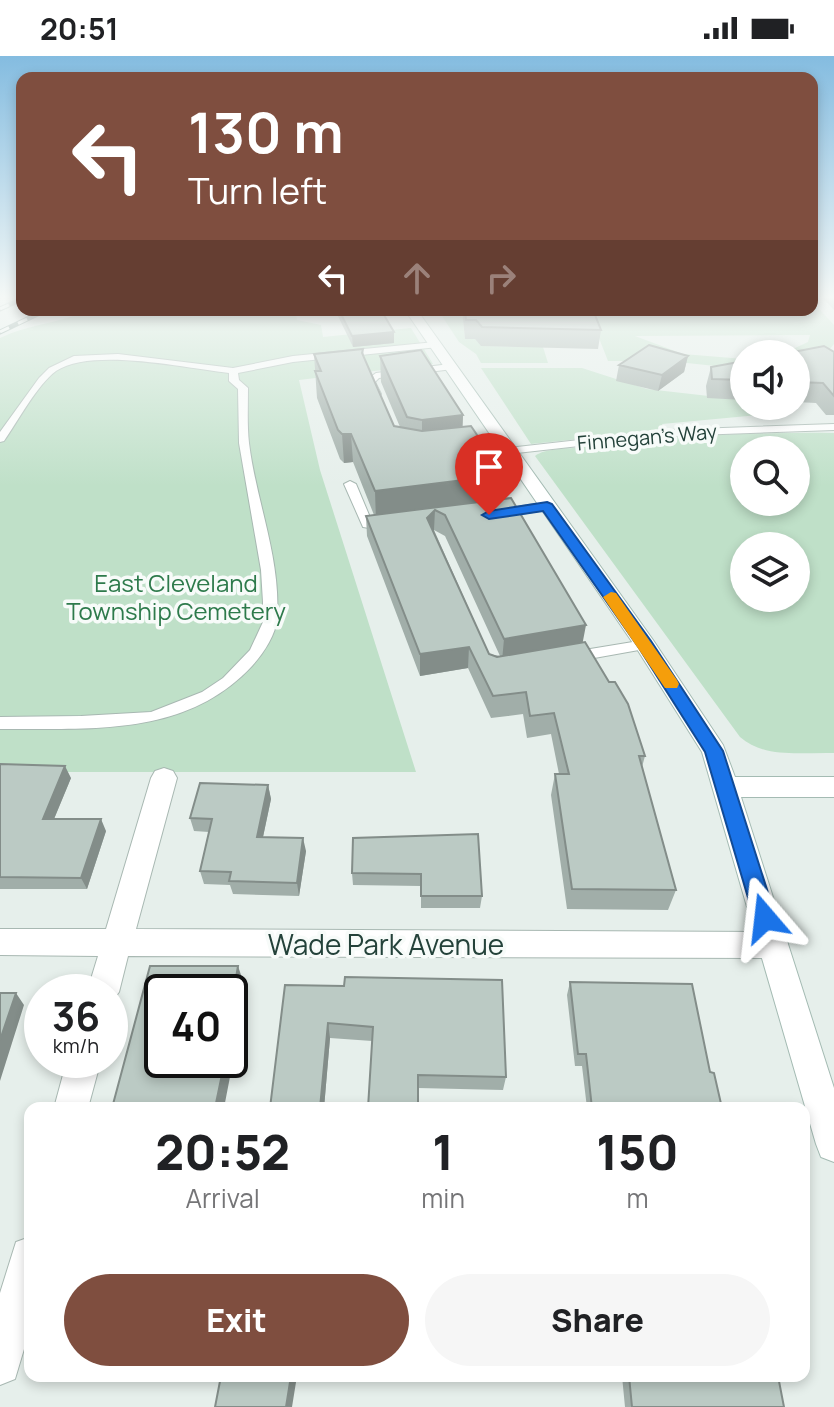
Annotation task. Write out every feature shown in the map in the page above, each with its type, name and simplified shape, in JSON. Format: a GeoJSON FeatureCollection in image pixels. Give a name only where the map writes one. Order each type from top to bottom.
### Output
{"type":"FeatureCollection","features":[{"type":"Feature","properties":{"kind":"street"},"geometry":{"type":"LineString","coordinates":[[445,359],[645,645],[714,751],[834,1144]]}},
{"type":"Feature","properties":{"kind":"street"},"geometry":{"type":"LineString","coordinates":[[108,974],[164,778]]}},
{"type":"Feature","properties":{"kind":"street"},"geometry":{"type":"LineString","coordinates":[[726,787],[834,787]]}},
{"type":"Feature","properties":{"kind":"street","name":"Wade Park Avenue"},"geometry":{"type":"LineString","coordinates":[[0,942],[773,945]]}},
{"type":"Feature","properties":{"kind":"street"},"geometry":{"type":"LineString","coordinates":[[73,1102],[79,1078]]}},
{"type":"Feature","properties":{"kind":"street"},"geometry":{"type":"LineString","coordinates":[[0,1364],[24,1278]]}},
{"type":"Feature","properties":{"kind":"lane"},"geometry":{"type":"LineString","coordinates":[[0,439],[42,380],[52,370],[74,359]]}},
{"type":"Feature","properties":{"kind":"lane"},"geometry":{"type":"LineString","coordinates":[[135,359],[233,371],[293,359]]}},
{"type":"Feature","properties":{"kind":"lane"},"geometry":{"type":"LineString","coordinates":[[382,409],[371,378],[450,367]]}},
{"type":"Feature","properties":{"kind":"lane"},"geometry":{"type":"LineString","coordinates":[[0,723],[153,717],[195,701],[228,682],[266,637],[270,622],[268,570],[247,471],[243,388],[234,381],[233,371]]}},
{"type":"Feature","properties":{"kind":"lane","name":"Finnegan's Way"},"geometry":{"type":"LineString","coordinates":[[449,451],[668,433],[834,427]]}},
{"type":"Feature","properties":{"kind":"lane"},"geometry":{"type":"LineString","coordinates":[[350,484],[367,524],[374,528],[389,528]]}},
{"type":"Feature","properties":{"kind":"lane"},"geometry":{"type":"LineString","coordinates":[[489,515],[547,506]]}},
{"type":"Feature","properties":{"kind":"lane"},"geometry":{"type":"LineString","coordinates":[[558,659],[645,645]]}},
{"type":"Feature","properties":{"kind":"green space","name":"East Cleveland Township Cemetery"},"geometry":{"type":"Polygon","coordinates":[[[0,359],[430,359],[433,364],[299,380],[320,470],[416,772],[0,772],[0,359]]]}},
{"type":"Feature","properties":{"kind":"green space"},"geometry":{"type":"Polygon","coordinates":[[[479,359],[547,359],[548,363],[481,363],[479,359]]]}},
{"type":"Feature","properties":{"kind":"green space"},"geometry":{"type":"Polygon","coordinates":[[[607,359],[730,359],[730,368],[607,359]]]}},
{"type":"Feature","properties":{"kind":"green space"},"geometry":{"type":"Polygon","coordinates":[[[481,368],[582,368],[647,389],[730,398],[730,418],[662,424],[663,427],[655,431],[531,444],[481,368]]]}},
{"type":"Feature","properties":{"kind":"green space"},"geometry":{"type":"Polygon","coordinates":[[[834,433],[834,753],[772,751],[761,749],[740,737],[535,456],[550,450],[708,436],[834,433]]]}},
{"type":"Feature","properties":{"kind":"building"},"geometry":{"type":"Polygon","coordinates":[[[316,359],[365,359],[394,426],[422,431],[471,426],[504,475],[375,491],[351,434],[342,434],[338,430],[315,371],[321,371],[316,359]]]}},
{"type":"Feature","properties":{"kind":"building"},"geometry":{"type":"Polygon","coordinates":[[[381,359],[427,359],[463,415],[422,420],[407,417],[381,359]]]}},
{"type":"Feature","properties":{"kind":"building"},"geometry":{"type":"Polygon","coordinates":[[[628,359],[684,359],[662,375],[619,365],[628,359]]]}},
{"type":"Feature","properties":{"kind":"building"},"geometry":{"type":"Polygon","coordinates":[[[810,359],[834,359],[834,396],[823,383],[810,383],[810,359]]]}},
{"type":"Feature","properties":{"kind":"building"},"geometry":{"type":"Polygon","coordinates":[[[730,364],[730,380],[712,379],[711,367],[730,364]]]}},
{"type":"Feature","properties":{"kind":"building"},"geometry":{"type":"Polygon","coordinates":[[[511,498],[586,625],[504,639],[445,515],[435,510],[427,518],[489,654],[497,657],[585,642],[609,682],[615,682],[628,704],[645,756],[639,756],[676,890],[572,889],[555,774],[569,774],[554,713],[530,716],[526,692],[493,696],[469,647],[420,654],[366,516],[511,498]]]}},
{"type":"Feature","properties":{"kind":"building"},"geometry":{"type":"Polygon","coordinates":[[[0,764],[65,766],[43,819],[101,819],[81,878],[0,877],[0,764]]]}},
{"type":"Feature","properties":{"kind":"building"},"geometry":{"type":"Polygon","coordinates":[[[200,783],[268,785],[257,837],[303,838],[297,883],[229,881],[231,872],[200,871],[212,819],[190,818],[200,783]]]}},
{"type":"Feature","properties":{"kind":"building"},"geometry":{"type":"Polygon","coordinates":[[[478,834],[482,896],[421,896],[421,874],[352,873],[353,838],[478,834]]]}},
{"type":"Feature","properties":{"kind":"building"},"geometry":{"type":"Polygon","coordinates":[[[150,966],[238,966],[237,974],[148,974],[150,966]]]}},
{"type":"Feature","properties":{"kind":"building"},"geometry":{"type":"Polygon","coordinates":[[[345,977],[502,980],[506,1077],[418,1075],[418,1102],[368,1102],[373,1027],[328,1023],[321,1102],[271,1102],[285,985],[344,986],[345,977]]]}},
{"type":"Feature","properties":{"kind":"building"},"geometry":{"type":"Polygon","coordinates":[[[570,982],[692,984],[710,1072],[714,1073],[721,1102],[591,1102],[586,1054],[578,1054],[570,982]]]}},
{"type":"Feature","properties":{"kind":"building"},"geometry":{"type":"Polygon","coordinates":[[[144,988],[144,1078],[221,1078],[216,1102],[114,1102],[120,1078],[128,1078],[128,1048],[144,988]]]}},
{"type":"Feature","properties":{"kind":"building"},"geometry":{"type":"Polygon","coordinates":[[[0,993],[16,993],[0,1040],[0,993]]]}},
{"type":"Feature","properties":{"kind":"building"},"geometry":{"type":"Polygon","coordinates":[[[220,1382],[290,1382],[286,1407],[215,1407],[220,1382]]]}},
{"type":"Feature","properties":{"kind":"building"},"geometry":{"type":"Polygon","coordinates":[[[630,1382],[779,1382],[784,1407],[632,1407],[630,1382]]]}},
{"type":"Feature","properties":{"kind":"slow traffic"},"geometry":{"type":"LineString","coordinates":[[611,597],[671,684]]}},
{"type":"Feature","properties":{"kind":"route"},"geometry":{"type":"LineString","coordinates":[[489,515],[547,506],[645,645],[714,751],[765,918]]}}]}
